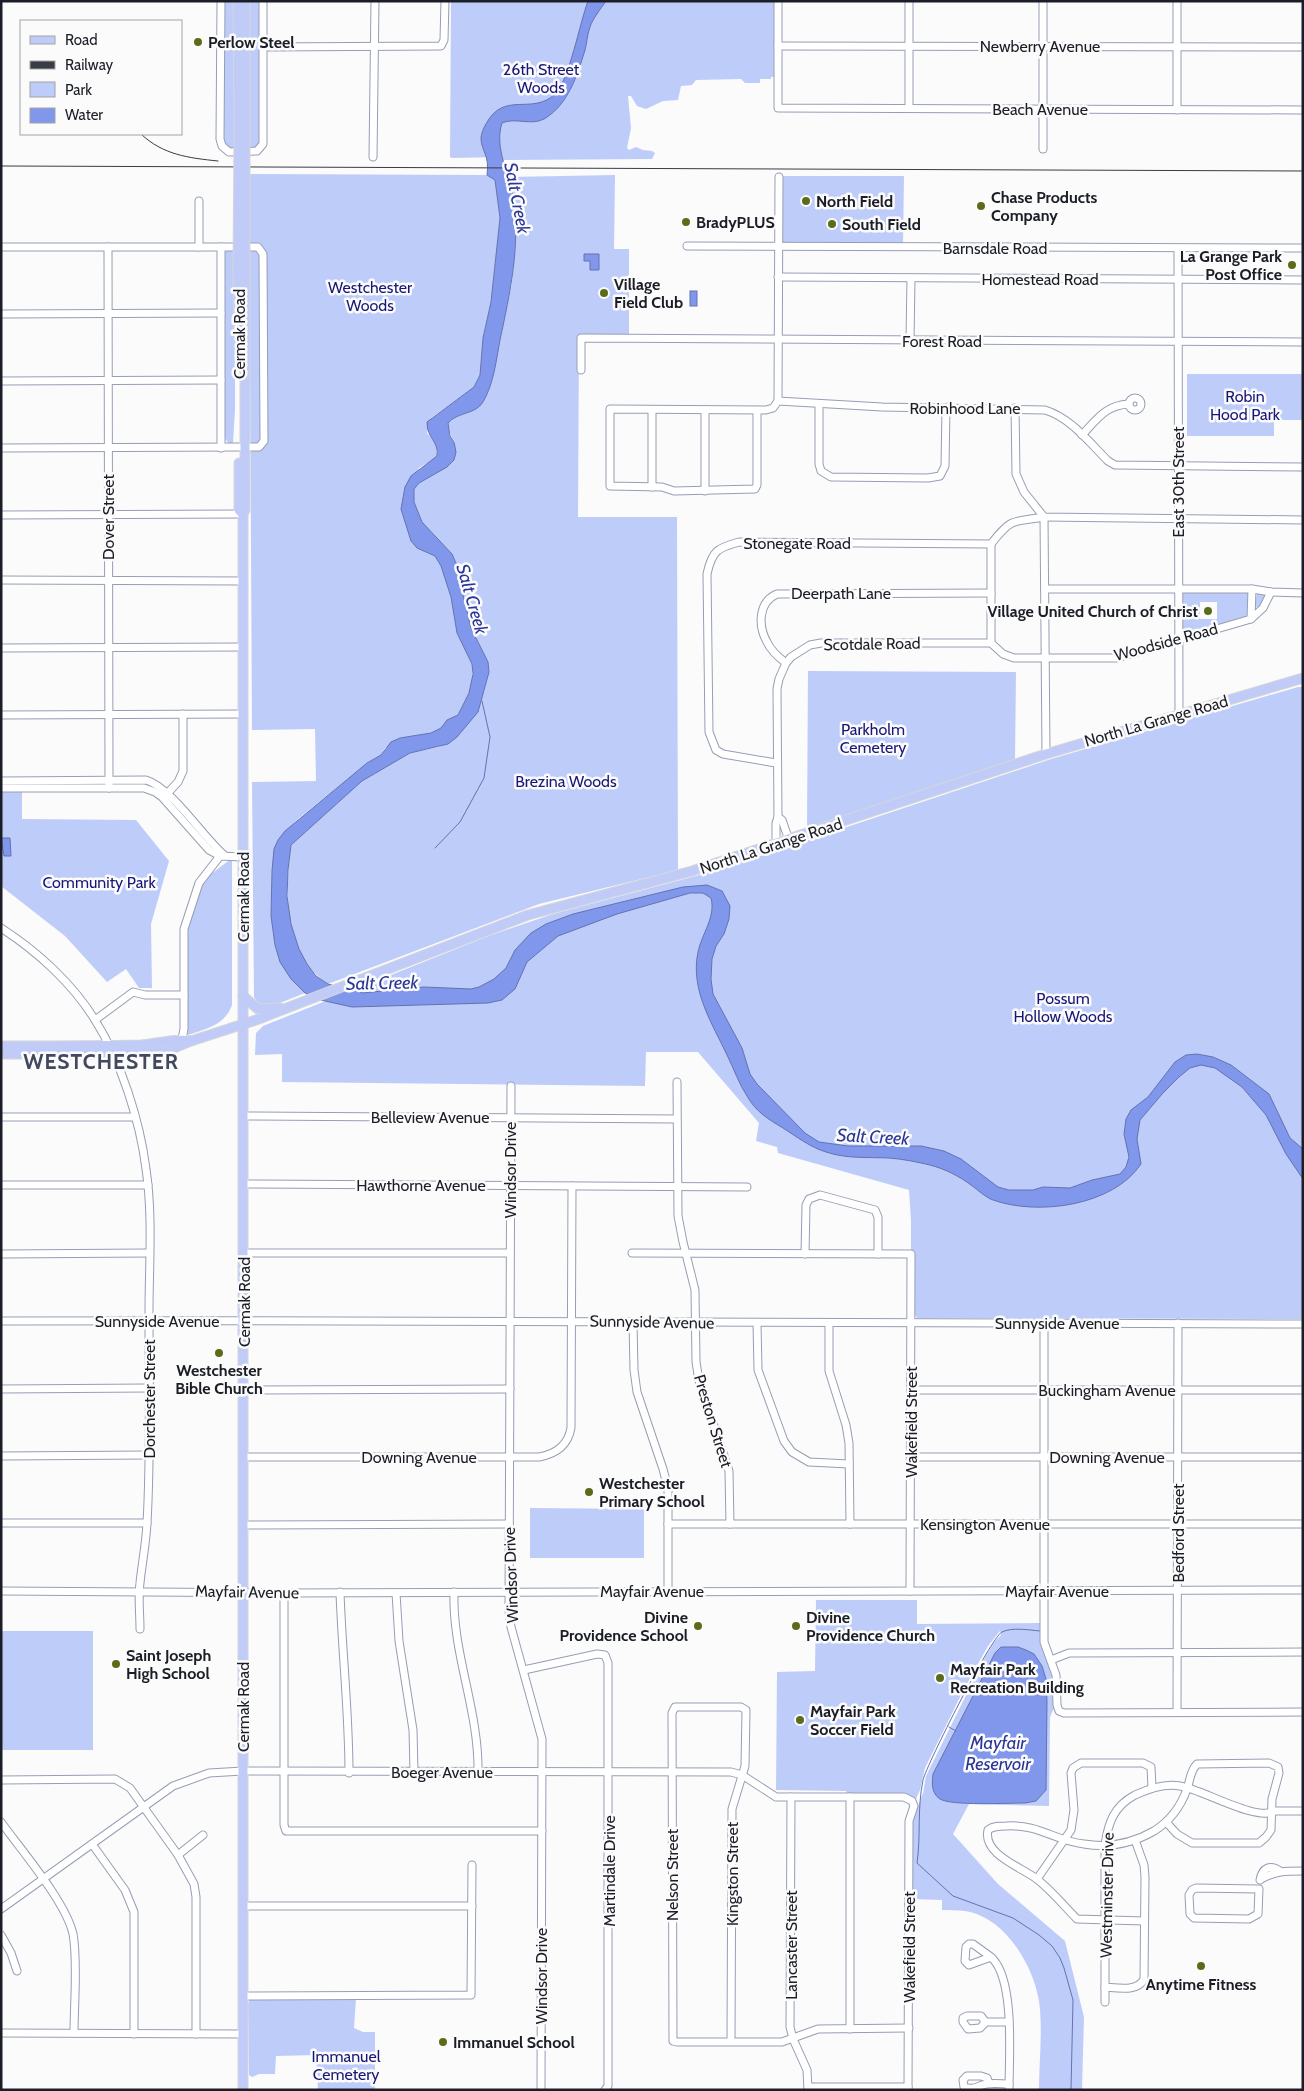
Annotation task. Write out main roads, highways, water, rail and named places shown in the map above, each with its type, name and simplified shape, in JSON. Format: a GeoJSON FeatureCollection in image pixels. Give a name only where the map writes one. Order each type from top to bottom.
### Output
{"type":"FeatureCollection","features":[{"type":"Feature","properties":{"kind":"main road","name":"Cermak Road"},"geometry":{"type":"LineString","coordinates":[[241,3],[242,447],[239,510],[242,514],[243,581],[243,2090]]}},
{"type":"Feature","properties":{"kind":"main road","name":"North La Grange Road"},"geometry":{"type":"LineString","coordinates":[[110,1050],[167,1051],[188,1040],[244,1025],[314,999],[528,915],[692,871],[1046,754],[1303,678]]}},
{"type":"Feature","properties":{"kind":"main road"},"geometry":{"type":"LineString","coordinates":[[243,996],[258,1009],[297,1005]]}},
{"type":"Feature","properties":{"kind":"main road"},"geometry":{"type":"LineString","coordinates":[[1,1046],[110,1050]]}},
{"type":"Feature","properties":{"kind":"main road"},"geometry":{"type":"LineString","coordinates":[[1,1054],[110,1050]]}},
{"type":"Feature","properties":{"kind":"water","name":"Salt Creek"},"geometry":{"type":"Polygon","coordinates":[[[588,1],[606,1],[591,24],[579,70],[565,98],[552,113],[539,121],[507,121],[502,123],[500,132],[501,151],[513,197],[516,233],[511,286],[494,372],[487,395],[480,406],[452,419],[448,423],[450,436],[454,442],[456,452],[454,460],[447,467],[419,483],[414,489],[414,502],[422,522],[452,554],[462,577],[463,595],[471,628],[488,662],[489,672],[478,712],[457,737],[448,744],[410,753],[362,781],[291,845],[287,896],[291,924],[299,949],[307,964],[316,976],[328,984],[357,990],[362,993],[424,987],[471,989],[494,979],[506,968],[515,950],[531,933],[546,924],[573,914],[683,887],[707,885],[722,891],[730,906],[729,919],[724,934],[716,946],[712,959],[711,979],[713,994],[742,1048],[750,1074],[757,1084],[805,1133],[819,1142],[848,1146],[921,1146],[944,1151],[961,1159],[998,1187],[1009,1190],[1033,1190],[1043,1187],[1070,1188],[1092,1180],[1120,1174],[1126,1167],[1129,1157],[1124,1134],[1126,1119],[1131,1110],[1148,1097],[1175,1062],[1186,1055],[1197,1054],[1213,1057],[1231,1065],[1269,1094],[1290,1138],[1303,1149],[1303,1179],[1286,1154],[1266,1115],[1242,1087],[1215,1068],[1201,1065],[1190,1068],[1179,1077],[1140,1120],[1137,1139],[1141,1164],[1128,1178],[1112,1190],[1073,1204],[1052,1207],[1011,1205],[990,1199],[957,1176],[930,1165],[894,1158],[842,1156],[814,1147],[758,1111],[741,1086],[709,1018],[700,993],[696,966],[700,945],[712,912],[711,898],[703,893],[690,893],[617,914],[558,936],[527,962],[515,989],[502,1000],[488,1003],[352,1007],[316,999],[305,993],[291,979],[280,962],[275,945],[271,916],[274,849],[278,840],[285,831],[367,763],[381,755],[391,742],[400,738],[431,733],[441,728],[447,720],[458,715],[469,693],[473,674],[472,664],[457,633],[451,597],[441,566],[435,556],[417,548],[411,541],[401,509],[405,487],[411,476],[437,456],[436,446],[429,433],[427,422],[474,387],[480,375],[483,338],[491,302],[500,218],[495,180],[487,175],[488,168],[481,136],[493,114],[501,108],[510,105],[537,103],[555,94],[565,77],[588,1]]]}},
{"type":"Feature","properties":{"kind":"water"},"geometry":{"type":"Polygon","coordinates":[[[584,254],[599,254],[599,270],[590,270],[590,261],[584,261],[584,254]]]}},
{"type":"Feature","properties":{"kind":"water"},"geometry":{"type":"Polygon","coordinates":[[[690,291],[697,291],[697,306],[690,306],[690,291]]]}},
{"type":"Feature","properties":{"kind":"water"},"geometry":{"type":"Polygon","coordinates":[[[1,838],[10,838],[11,856],[4,856],[1,838]]]}},
{"type":"Feature","properties":{"kind":"water","name":"Mayfair Reservoir"},"geometry":{"type":"Polygon","coordinates":[[[1001,1647],[1018,1647],[1026,1650],[1034,1654],[1042,1666],[1046,1679],[1047,1702],[1046,1790],[1036,1801],[1025,1803],[956,1803],[940,1799],[937,1797],[932,1784],[933,1774],[995,1653],[1001,1647]]]}},
{"type":"Feature","properties":{"kind":"waterway"},"geometry":{"type":"LineString","coordinates":[[435,848],[460,822],[484,778],[490,737],[482,701]]}},
{"type":"Feature","properties":{"kind":"waterway"},"geometry":{"type":"LineString","coordinates":[[1040,1631],[1016,1629],[1002,1632],[986,1655],[960,1702],[935,1751],[923,1780],[917,1863],[953,1896],[1013,1918],[1052,1946],[1064,1968],[1073,2000],[1071,2090]]}},
{"type":"Feature","properties":{"kind":"waterway"},"geometry":{"type":"LineString","coordinates":[[949,1727],[956,1731]]}},
{"type":"Feature","properties":{"kind":"railway"},"geometry":{"type":"LineString","coordinates":[[142,135],[158,147],[167,151],[187,157],[218,161]]}},
{"type":"Feature","properties":{"kind":"railway"},"geometry":{"type":"LineString","coordinates":[[1,166],[1303,171]]}},
{"type":"Feature","properties":{"kind":"place","name":"Perlow Steel"},"geometry":{"type":"Point","coordinates":[198,42]}},
{"type":"Feature","properties":{"kind":"place","name":"North Field"},"geometry":{"type":"Point","coordinates":[806,201]}},
{"type":"Feature","properties":{"kind":"place","name":"Chase Products Company"},"geometry":{"type":"Point","coordinates":[981,206]}},
{"type":"Feature","properties":{"kind":"place","name":"BradyPLUS"},"geometry":{"type":"Point","coordinates":[686,222]}},
{"type":"Feature","properties":{"kind":"place","name":"South Field"},"geometry":{"type":"Point","coordinates":[832,224]}},
{"type":"Feature","properties":{"kind":"place","name":"La Grange Park Post Office"},"geometry":{"type":"Point","coordinates":[1292,265]}},
{"type":"Feature","properties":{"kind":"place","name":"Village Field Club"},"geometry":{"type":"Point","coordinates":[604,293]}},
{"type":"Feature","properties":{"kind":"place","name":"Village United Church of Christ"},"geometry":{"type":"Point","coordinates":[1208,611]}},
{"type":"Feature","properties":{"kind":"place","name":"Westchester Bible Church"},"geometry":{"type":"Point","coordinates":[219,1353]}},
{"type":"Feature","properties":{"kind":"place","name":"Westchester Primary School"},"geometry":{"type":"Point","coordinates":[589,1492]}},
{"type":"Feature","properties":{"kind":"place","name":"Divine Providence School"},"geometry":{"type":"Point","coordinates":[698,1626]}},
{"type":"Feature","properties":{"kind":"place","name":"Divine Providence Church"},"geometry":{"type":"Point","coordinates":[796,1626]}},
{"type":"Feature","properties":{"kind":"place","name":"Saint Joseph High School"},"geometry":{"type":"Point","coordinates":[116,1664]}},
{"type":"Feature","properties":{"kind":"place","name":"Mayfair Park Recreation Building"},"geometry":{"type":"Point","coordinates":[940,1678]}},
{"type":"Feature","properties":{"kind":"place","name":"Mayfair Park Soccer Field"},"geometry":{"type":"Point","coordinates":[800,1720]}},
{"type":"Feature","properties":{"kind":"place","name":"Anytime Fitness"},"geometry":{"type":"Point","coordinates":[1201,1966]}},
{"type":"Feature","properties":{"kind":"place","name":"Immanuel School"},"geometry":{"type":"Point","coordinates":[443,2042]}},
{"type":"Feature","properties":{"kind":"district","name":"WESTCHESTER"},"geometry":{"type":"Point","coordinates":[101,1061]}},
{"type":"Feature","properties":{"kind":"park label","name":"26th Street Woods"},"geometry":{"type":"Point","coordinates":[541,78]}},
{"type":"Feature","properties":{"kind":"park label","name":"Westchester Woods"},"geometry":{"type":"Point","coordinates":[370,296]}},
{"type":"Feature","properties":{"kind":"park label","name":"Robin Hood Park"},"geometry":{"type":"Point","coordinates":[1245,405]}},
{"type":"Feature","properties":{"kind":"park label","name":"Parkholm Cemetery"},"geometry":{"type":"Point","coordinates":[873,738]}},
{"type":"Feature","properties":{"kind":"park label","name":"Brezina Woods"},"geometry":{"type":"Point","coordinates":[566,781]}},
{"type":"Feature","properties":{"kind":"park label","name":"Community Park"},"geometry":{"type":"Point","coordinates":[99,882]}},
{"type":"Feature","properties":{"kind":"park label","name":"Possum Hollow Woods"},"geometry":{"type":"Point","coordinates":[1063,1007]}},
{"type":"Feature","properties":{"kind":"park label","name":"Immanuel Cemetery"},"geometry":{"type":"Point","coordinates":[346,2065]}}]}
